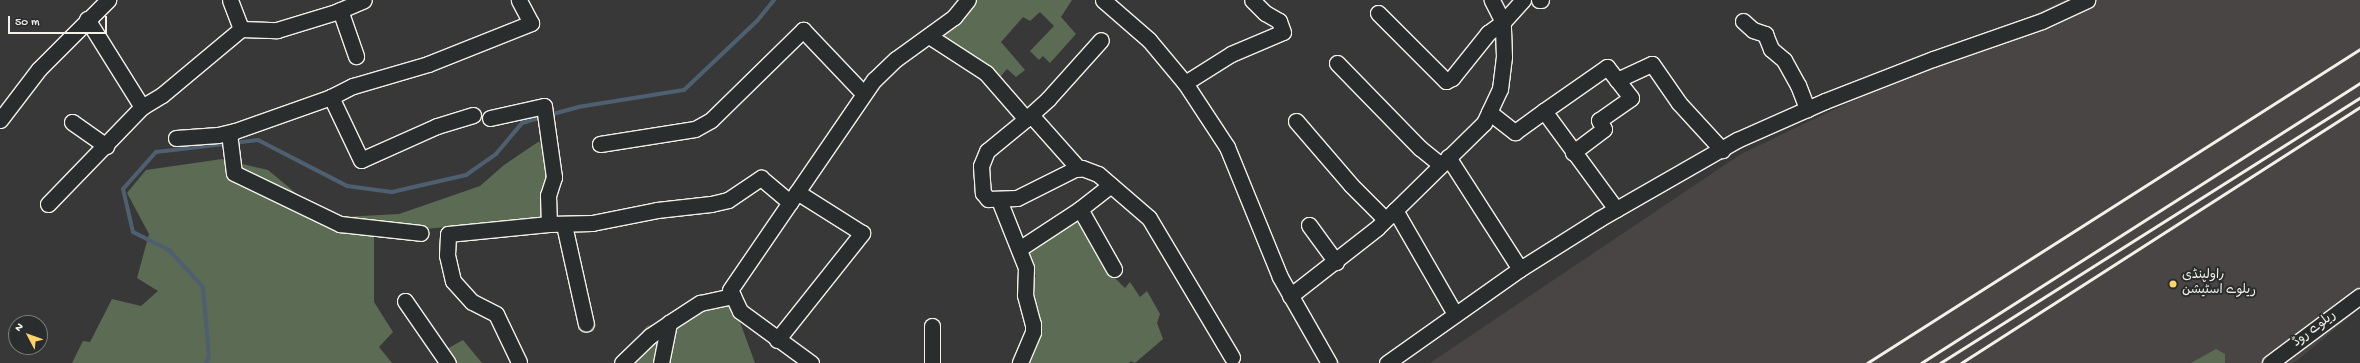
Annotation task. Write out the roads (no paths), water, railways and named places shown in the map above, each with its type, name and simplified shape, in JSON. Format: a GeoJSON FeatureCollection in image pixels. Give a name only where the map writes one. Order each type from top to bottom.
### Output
{"type":"FeatureCollection","features":[{"type":"Feature","properties":{"kind":"street"},"geometry":{"type":"LineString","coordinates":[[0,120],[38,69],[108,0]]}},
{"type":"Feature","properties":{"kind":"street"},"geometry":{"type":"LineString","coordinates":[[230,0],[241,29]]}},
{"type":"Feature","properties":{"kind":"street"},"geometry":{"type":"LineString","coordinates":[[48,204],[106,146],[142,107],[162,95],[241,29],[277,30],[340,10],[364,0]]}},
{"type":"Feature","properties":{"kind":"street"},"geometry":{"type":"LineString","coordinates":[[176,138],[229,133],[331,96],[354,86],[428,64],[530,23],[519,0]]}},
{"type":"Feature","properties":{"kind":"street"},"geometry":{"type":"LineString","coordinates":[[811,363],[777,340],[740,311],[730,290],[874,80],[896,59],[954,17],[968,0]]}},
{"type":"Feature","properties":{"kind":"street"},"geometry":{"type":"LineString","coordinates":[[1103,0],[1149,40],[1185,83],[1227,146],[1290,296],[1329,363]]}},
{"type":"Feature","properties":{"kind":"street"},"geometry":{"type":"LineString","coordinates":[[1185,83],[1231,54],[1283,32],[1279,21],[1265,13],[1252,0]]}},
{"type":"Feature","properties":{"kind":"street"},"geometry":{"type":"LineString","coordinates":[[1290,296],[1336,262],[1390,215],[1484,123],[1500,88],[1504,57],[1503,22],[1492,0]]}},
{"type":"Feature","properties":{"kind":"street"},"geometry":{"type":"LineString","coordinates":[[1378,13],[1446,81],[1452,78],[1488,33],[1503,22],[1523,0]]}},
{"type":"Feature","properties":{"kind":"street"},"geometry":{"type":"LineString","coordinates":[[1388,363],[1520,269],[1616,209],[1722,150],[1737,140],[1806,109],[1933,59],[2042,21],[2087,0]]}},
{"type":"Feature","properties":{"kind":"street"},"geometry":{"type":"LineString","coordinates":[[340,10],[356,56]]}},
{"type":"Feature","properties":{"kind":"street"},"geometry":{"type":"LineString","coordinates":[[87,20],[142,107]]}},
{"type":"Feature","properties":{"kind":"street"},"geometry":{"type":"LineString","coordinates":[[1742,21],[1753,30],[1765,34],[1771,49],[1784,60],[1798,85],[1806,109]]}},
{"type":"Feature","properties":{"kind":"street"},"geometry":{"type":"LineString","coordinates":[[600,144],[695,129],[711,120],[803,30],[864,94]]}},
{"type":"Feature","properties":{"kind":"street"},"geometry":{"type":"LineString","coordinates":[[929,36],[986,73],[1079,169],[1098,174],[1149,218],[1232,356]]}},
{"type":"Feature","properties":{"kind":"street"},"geometry":{"type":"LineString","coordinates":[[1079,169],[1017,198],[999,200],[988,199],[983,193],[981,166],[987,152],[1048,99],[1101,40]]}},
{"type":"Feature","properties":{"kind":"street"},"geometry":{"type":"LineString","coordinates":[[1337,63],[1420,148],[1444,161],[1520,269]]}},
{"type":"Feature","properties":{"kind":"street"},"geometry":{"type":"LineString","coordinates":[[1618,80],[1652,64],[1679,103],[1722,150]]}},
{"type":"Feature","properties":{"kind":"street"},"geometry":{"type":"LineString","coordinates":[[1489,112],[1514,132],[1607,67],[1631,98],[1599,120],[1604,129],[1573,152]]}},
{"type":"Feature","properties":{"kind":"street"},"geometry":{"type":"LineString","coordinates":[[331,96],[361,160],[437,126],[473,115]]}},
{"type":"Feature","properties":{"kind":"street"},"geometry":{"type":"LineString","coordinates":[[490,118],[541,105],[547,111],[554,177],[548,196],[549,224]]}},
{"type":"Feature","properties":{"kind":"street"},"geometry":{"type":"LineString","coordinates":[[1544,112],[1616,209]]}},
{"type":"Feature","properties":{"kind":"street"},"geometry":{"type":"LineString","coordinates":[[72,122],[106,146]]}},
{"type":"Feature","properties":{"kind":"street"},"geometry":{"type":"LineString","coordinates":[[1296,122],[1336,169],[1390,215],[1456,314]]}},
{"type":"Feature","properties":{"kind":"street"},"geometry":{"type":"LineString","coordinates":[[229,133],[234,173],[340,224],[421,233]]}},
{"type":"Feature","properties":{"kind":"street"},"geometry":{"type":"LineString","coordinates":[[517,363],[496,314],[472,302],[454,280],[449,268],[447,237],[453,234],[549,224],[592,223],[728,200],[760,178],[862,233],[777,340]]}},
{"type":"Feature","properties":{"kind":"street"},"geometry":{"type":"LineString","coordinates":[[1019,249],[1080,209],[1111,185]]}},
{"type":"Feature","properties":{"kind":"street"},"geometry":{"type":"LineString","coordinates":[[999,200],[1026,268],[1025,295],[1033,324],[1033,332],[1020,363]]}},
{"type":"Feature","properties":{"kind":"street"},"geometry":{"type":"LineString","coordinates":[[1080,209],[1114,269]]}},
{"type":"Feature","properties":{"kind":"street"},"geometry":{"type":"LineString","coordinates":[[564,224],[586,324]]}},
{"type":"Feature","properties":{"kind":"street"},"geometry":{"type":"LineString","coordinates":[[1309,225],[1336,262]]}},
{"type":"Feature","properties":{"kind":"street"},"geometry":{"type":"LineString","coordinates":[[622,363],[654,332],[700,303],[733,296]]}},
{"type":"Feature","properties":{"kind":"street","name":"ریلوے روڈ"},"geometry":{"type":"LineString","coordinates":[[2270,363],[2360,296]]}},
{"type":"Feature","properties":{"kind":"street"},"geometry":{"type":"LineString","coordinates":[[405,301],[448,363]]}},
{"type":"Feature","properties":{"kind":"street"},"geometry":{"type":"LineString","coordinates":[[661,363],[669,322]]}},
{"type":"Feature","properties":{"kind":"street"},"geometry":{"type":"LineString","coordinates":[[932,326],[932,363]]}},
{"type":"Feature","properties":{"kind":"waterway"},"geometry":{"type":"LineString","coordinates":[[549,115],[578,107],[684,90],[757,21],[774,0]]}},
{"type":"Feature","properties":{"kind":"waterway"},"geometry":{"type":"LineString","coordinates":[[206,363],[209,357],[203,287],[169,250],[133,232],[123,189],[156,152],[258,140],[347,186],[392,192],[466,175],[496,154],[522,123],[543,117]]}},
{"type":"Feature","properties":{"kind":"railway"},"geometry":{"type":"LineString","coordinates":[[1867,363],[2360,49]]}},
{"type":"Feature","properties":{"kind":"railway"},"geometry":{"type":"LineString","coordinates":[[1921,363],[2360,83]]}},
{"type":"Feature","properties":{"kind":"railway"},"geometry":{"type":"LineString","coordinates":[[1940,363],[2360,97]]}},
{"type":"Feature","properties":{"kind":"railway"},"geometry":{"type":"LineString","coordinates":[[1961,363],[2360,107]]}},
{"type":"Feature","properties":{"kind":"place","name":"راولپنڈی ریلوے اسٹیشن"},"geometry":{"type":"Point","coordinates":[2173,284]}}]}
